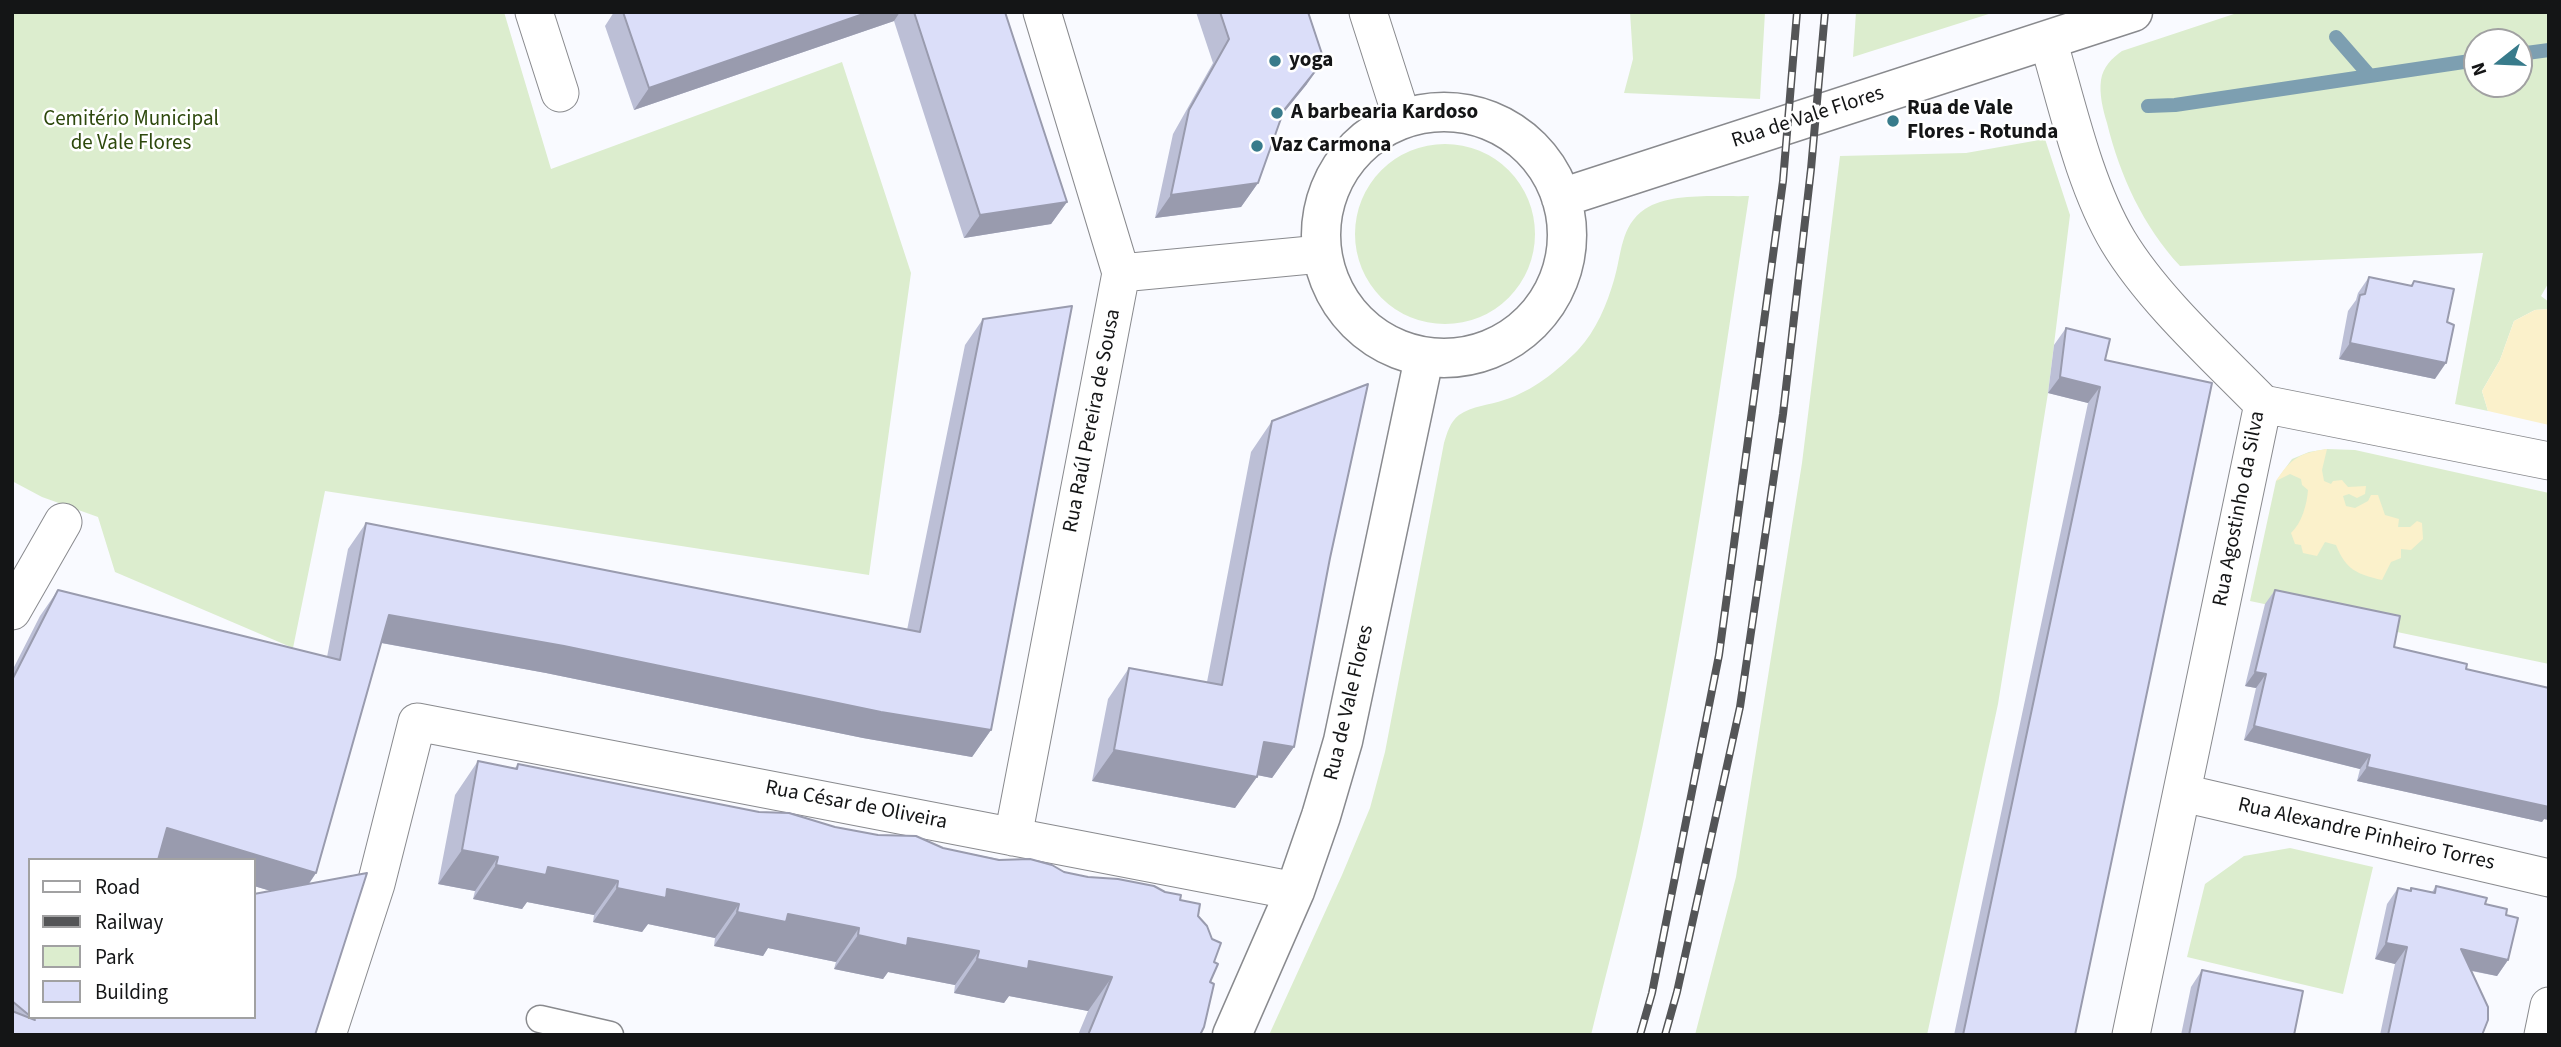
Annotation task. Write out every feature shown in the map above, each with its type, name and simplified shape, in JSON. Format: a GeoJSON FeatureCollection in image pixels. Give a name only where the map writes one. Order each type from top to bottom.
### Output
{"type":"FeatureCollection","features":[{"type":"Feature","properties":{"kind":"street"},"geometry":{"type":"LineString","coordinates":[[534,12],[560,93]]}},
{"type":"Feature","properties":{"kind":"street","name":"Rua Raúl Pereira de Sousa"},"geometry":{"type":"LineString","coordinates":[[1013,837],[1121,273],[1042,12]]}},
{"type":"Feature","properties":{"kind":"street"},"geometry":{"type":"LineString","coordinates":[[1368,12],[1402,118]]}},
{"type":"Feature","properties":{"kind":"street","name":"Rua de Vale Flores"},"geometry":{"type":"LineString","coordinates":[[1561,198],[2133,12]]}},
{"type":"Feature","properties":{"kind":"street","name":"Rua Agostinho da Silva"},"geometry":{"type":"LineString","coordinates":[[2048,40],[2094,188],[2117,241],[2158,294],[2263,404],[2132,1035]]}},
{"type":"Feature","properties":{"kind":"street"},"geometry":{"type":"LineString","coordinates":[[1440,112],[1480,117],[1516,135],[1544,162],[1561,198],[1567,229],[1565,260],[1555,290],[1537,317],[1514,338],[1486,352],[1455,359],[1423,358],[1375,339],[1339,302],[1321,254],[1321,225],[1326,197],[1338,172],[1355,149],[1377,131],[1402,118],[1440,112]]}},
{"type":"Feature","properties":{"kind":"street"},"geometry":{"type":"LineString","coordinates":[[1121,273],[1321,254]]}},
{"type":"Feature","properties":{"kind":"street","name":"Rua de Vale Flores"},"geometry":{"type":"LineString","coordinates":[[1233,1035],[1295,891],[1343,741],[1423,358]]}},
{"type":"Feature","properties":{"kind":"street"},"geometry":{"type":"LineString","coordinates":[[2263,404],[2549,461]]}},
{"type":"Feature","properties":{"kind":"street"},"geometry":{"type":"LineString","coordinates":[[12,611],[62,522]]}},
{"type":"Feature","properties":{"kind":"street","name":"Rua César de Oliveira"},"geometry":{"type":"LineString","coordinates":[[327,1035],[376,884],[417,722],[1295,891]]}},
{"type":"Feature","properties":{"kind":"street","name":"Rua Alexandre Pinheiro Torres"},"geometry":{"type":"LineString","coordinates":[[2183,793],[2549,878]]}},
{"type":"Feature","properties":{"kind":"street"},"geometry":{"type":"LineString","coordinates":[[2543,1035],[2549,1006]]}},
{"type":"Feature","properties":{"kind":"street"},"geometry":{"type":"LineString","coordinates":[[540,1019],[610,1035]]}},
{"type":"Feature","properties":{"kind":"green space","name":"Cemitério Municipal de Vale Flores"},"geometry":{"type":"Polygon","coordinates":[[[12,12],[504,12],[551,169],[842,62],[911,273],[869,575],[325,491],[293,648],[115,572],[98,517],[42,497],[12,481],[12,12]]]}},
{"type":"Feature","properties":{"kind":"green space"},"geometry":{"type":"Polygon","coordinates":[[[1630,12],[1765,12],[1760,99],[1624,93],[1633,59],[1630,12]]]}},
{"type":"Feature","properties":{"kind":"green space"},"geometry":{"type":"Polygon","coordinates":[[[1856,12],[1995,12],[1853,57],[1856,12]]]}},
{"type":"Feature","properties":{"kind":"green space"},"geometry":{"type":"Polygon","coordinates":[[[2240,12],[2549,12],[2549,282],[2541,296],[2549,302],[2549,309],[2535,310],[2514,321],[2500,360],[2482,391],[2488,411],[2455,404],[2483,253],[2180,266],[2155,234],[2134,199],[2112,143],[2102,102],[2101,80],[2108,63],[2122,51],[2240,12]]]}},
{"type":"Feature","properties":{"kind":"green space"},"geometry":{"type":"Polygon","coordinates":[[[2045,139],[2070,215],[2048,393],[1998,704],[1927,1035],[1695,1035],[1736,877],[1802,463],[1840,156],[1966,153],[2045,139]]]}},
{"type":"Feature","properties":{"kind":"green space"},"geometry":{"type":"Polygon","coordinates":[[[1445,144],[1479,151],[1495,159],[1508,171],[1520,184],[1528,200],[1535,234],[1528,268],[1520,284],[1508,297],[1495,309],[1479,317],[1445,324],[1411,317],[1395,309],[1382,297],[1370,284],[1362,268],[1355,234],[1362,200],[1370,184],[1382,171],[1395,159],[1411,151],[1445,144]]]}},
{"type":"Feature","properties":{"kind":"green space"},"geometry":{"type":"Polygon","coordinates":[[[1749,196],[1674,668],[1637,850],[1591,1035],[1269,1035],[1370,808],[1385,752],[1444,443],[1451,424],[1464,412],[1499,402],[1535,386],[1578,350],[1604,308],[1626,232],[1645,209],[1681,198],[1749,196]]]}},
{"type":"Feature","properties":{"kind":"green space"},"geometry":{"type":"Polygon","coordinates":[[[2327,449],[2355,450],[2549,493],[2549,664],[2250,601],[2276,481],[2292,459],[2327,449]]]}},
{"type":"Feature","properties":{"kind":"green space"},"geometry":{"type":"Polygon","coordinates":[[[2290,848],[2373,867],[2343,994],[2187,957],[2205,884],[2244,856],[2290,848]]]}},
{"type":"Feature","properties":{"kind":"sand"},"geometry":{"type":"Polygon","coordinates":[[[2549,309],[2549,425],[2488,411],[2482,391],[2500,360],[2514,321],[2535,310],[2549,309]]]}},
{"type":"Feature","properties":{"kind":"sand"},"geometry":{"type":"Polygon","coordinates":[[[2327,449],[2322,470],[2324,481],[2331,484],[2333,481],[2342,480],[2348,487],[2366,486],[2365,494],[2357,498],[2349,494],[2343,496],[2346,506],[2355,508],[2368,501],[2371,495],[2378,495],[2385,515],[2399,519],[2398,527],[2410,527],[2417,521],[2422,523],[2423,539],[2411,550],[2401,549],[2401,558],[2391,562],[2382,580],[2353,570],[2336,545],[2325,542],[2317,556],[2303,553],[2301,545],[2295,544],[2291,533],[2303,513],[2308,490],[2302,485],[2301,479],[2290,474],[2276,481],[2297,458],[2327,449]]]}},
{"type":"Feature","properties":{"kind":"building"},"geometry":{"type":"Polygon","coordinates":[[[623,12],[869,12],[649,88],[623,12]]]}},
{"type":"Feature","properties":{"kind":"building"},"geometry":{"type":"Polygon","coordinates":[[[914,12],[1005,12],[1067,202],[980,215],[914,12]]]}},
{"type":"Feature","properties":{"kind":"building"},"geometry":{"type":"Polygon","coordinates":[[[1220,12],[1308,12],[1324,60],[1284,110],[1258,183],[1171,195],[1189,110],[1229,39],[1220,12]]]}},
{"type":"Feature","properties":{"kind":"building"},"geometry":{"type":"Polygon","coordinates":[[[2369,277],[2412,286],[2414,281],[2454,289],[2447,322],[2454,325],[2446,363],[2350,343],[2360,295],[2365,294],[2369,277]]]}},
{"type":"Feature","properties":{"kind":"building"},"geometry":{"type":"Polygon","coordinates":[[[1072,306],[991,730],[881,712],[564,646],[389,615],[316,873],[167,828],[159,858],[28,858],[28,1014],[12,1001],[12,680],[58,590],[340,660],[366,523],[920,632],[983,319],[1072,306]]]}},
{"type":"Feature","properties":{"kind":"building"},"geometry":{"type":"Polygon","coordinates":[[[2066,328],[2110,339],[2105,360],[2212,383],[2075,1035],[1963,1035],[2100,387],[2060,377],[2066,328]]]}},
{"type":"Feature","properties":{"kind":"building"},"geometry":{"type":"Polygon","coordinates":[[[1368,384],[1330,558],[1294,747],[1264,742],[1257,777],[1114,750],[1129,668],[1222,685],[1272,421],[1368,384]]]}},
{"type":"Feature","properties":{"kind":"building"},"geometry":{"type":"Polygon","coordinates":[[[2275,590],[2400,616],[2394,647],[2467,664],[2466,669],[2549,688],[2549,807],[2367,767],[2370,755],[2254,726],[2266,674],[2255,672],[2275,590]]]}},
{"type":"Feature","properties":{"kind":"building"},"geometry":{"type":"Polygon","coordinates":[[[478,761],[517,769],[518,764],[759,812],[789,813],[835,827],[878,835],[916,836],[943,848],[999,860],[1030,859],[1052,865],[1064,872],[1154,886],[1165,892],[1181,895],[1180,900],[1200,904],[1198,916],[1207,926],[1212,939],[1221,943],[1214,962],[1218,964],[1210,982],[1214,984],[1204,1027],[1200,1035],[1088,1035],[1112,977],[1029,961],[1028,969],[977,959],[979,951],[908,938],[907,946],[858,935],[859,928],[788,914],[786,922],[737,912],[739,904],[667,889],[666,898],[617,888],[618,881],[548,867],[546,875],[496,865],[498,857],[462,850],[478,761]]]}},
{"type":"Feature","properties":{"kind":"building"},"geometry":{"type":"Polygon","coordinates":[[[367,873],[315,1035],[12,1035],[12,1011],[35,1020],[256,1019],[256,894],[367,873]]]}},
{"type":"Feature","properties":{"kind":"building"},"geometry":{"type":"Polygon","coordinates":[[[2436,886],[2487,898],[2485,904],[2507,909],[2506,915],[2518,918],[2508,960],[2461,949],[2488,1007],[2488,1020],[2482,1035],[2388,1035],[2407,947],[2386,943],[2398,888],[2435,893],[2436,886]]]}},
{"type":"Feature","properties":{"kind":"building"},"geometry":{"type":"Polygon","coordinates":[[[2202,970],[2303,991],[2294,1035],[2189,1035],[2202,970]]]}},
{"type":"Feature","properties":{"kind":"waterway"},"geometry":{"type":"LineString","coordinates":[[2336,37],[2370,76]]}},
{"type":"Feature","properties":{"kind":"waterway"},"geometry":{"type":"LineString","coordinates":[[2533,52],[2549,50]]}},
{"type":"Feature","properties":{"kind":"waterway"},"geometry":{"type":"LineString","coordinates":[[2148,106],[2175,105],[2463,62]]}},
{"type":"Feature","properties":{"kind":"railway"},"geometry":{"type":"LineString","coordinates":[[1640,1035],[1652,993],[1719,655],[1783,181],[1797,12]]}},
{"type":"Feature","properties":{"kind":"railway"},"geometry":{"type":"LineString","coordinates":[[1665,1035],[1677,992],[1740,707],[1783,414],[1811,169],[1825,12]]}},
{"type":"Feature","properties":{"kind":"place","name":"yoga"},"geometry":{"type":"Point","coordinates":[1275,61]}},
{"type":"Feature","properties":{"kind":"place","name":"A barbearia Kardoso"},"geometry":{"type":"Point","coordinates":[1277,113]}},
{"type":"Feature","properties":{"kind":"place","name":"Rua de Vale Flores - Rotunda"},"geometry":{"type":"Point","coordinates":[1893,121]}},
{"type":"Feature","properties":{"kind":"place","name":"Vaz Carmona"},"geometry":{"type":"Point","coordinates":[1257,146]}}]}
